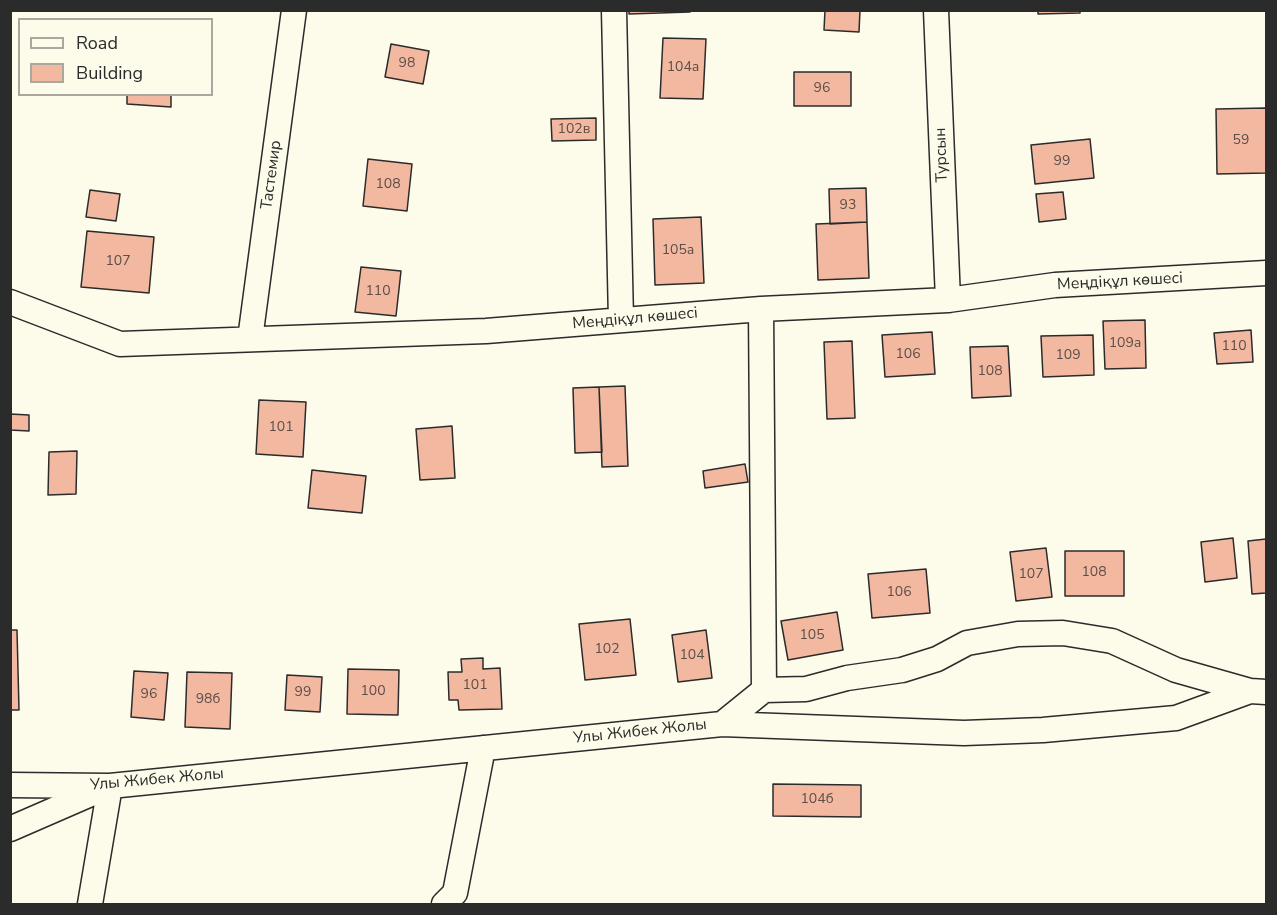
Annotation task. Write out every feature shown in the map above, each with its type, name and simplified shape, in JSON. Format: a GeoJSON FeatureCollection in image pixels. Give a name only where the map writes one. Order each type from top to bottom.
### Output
{"type":"FeatureCollection","features":[{"type":"Feature","properties":{"kind":"street","name":"Тастемир"},"geometry":{"type":"LineString","coordinates":[[250,339],[294,10]]}},
{"type":"Feature","properties":{"kind":"street"},"geometry":{"type":"LineString","coordinates":[[614,10],[621,320]]}},
{"type":"Feature","properties":{"kind":"street","name":"Турсын"},"geometry":{"type":"LineString","coordinates":[[936,10],[948,300]]}},
{"type":"Feature","properties":{"kind":"street","name":"Меңдіқұл көшесі"},"geometry":{"type":"LineString","coordinates":[[10,302],[120,344],[486,331],[760,309],[948,300],[1055,285],[1266,273]]}},
{"type":"Feature","properties":{"kind":"street"},"geometry":{"type":"LineString","coordinates":[[760,309],[764,690]]}},
{"type":"Feature","properties":{"kind":"street"},"geometry":{"type":"LineString","coordinates":[[722,724],[764,690],[806,689],[847,678],[902,670],[938,659],[967,643],[1018,634],[1063,633],[1112,641],[1176,670],[1258,692]]}},
{"type":"Feature","properties":{"kind":"street","name":"Улы Жибек Жолы"},"geometry":{"type":"LineString","coordinates":[[10,785],[110,786],[722,724],[964,733],[1043,730],[1176,718],[1258,692]]}},
{"type":"Feature","properties":{"kind":"street"},"geometry":{"type":"LineString","coordinates":[[444,904],[455,893],[483,748]]}},
{"type":"Feature","properties":{"kind":"street"},"geometry":{"type":"LineString","coordinates":[[10,829],[110,786]]}},
{"type":"Feature","properties":{"kind":"street"},"geometry":{"type":"LineString","coordinates":[[90,904],[110,786]]}},
{"type":"Feature","properties":{"kind":"building"},"geometry":{"type":"Polygon","coordinates":[[[629,10],[690,10],[690,12],[629,14],[629,10]]]}},
{"type":"Feature","properties":{"kind":"building"},"geometry":{"type":"Polygon","coordinates":[[[825,10],[860,10],[859,32],[824,30],[825,10]]]}},
{"type":"Feature","properties":{"kind":"building"},"geometry":{"type":"Polygon","coordinates":[[[1038,10],[1080,10],[1080,13],[1038,14],[1038,10]]]}},
{"type":"Feature","properties":{"kind":"building"},"geometry":{"type":"Polygon","coordinates":[[[663,38],[706,39],[703,99],[660,98],[663,38]]]}},
{"type":"Feature","properties":{"kind":"building"},"geometry":{"type":"Polygon","coordinates":[[[391,44],[429,51],[423,84],[385,77],[391,44]]]}},
{"type":"Feature","properties":{"kind":"building"},"geometry":{"type":"Polygon","coordinates":[[[794,72],[851,72],[851,106],[794,106],[794,72]]]}},
{"type":"Feature","properties":{"kind":"building"},"geometry":{"type":"Polygon","coordinates":[[[127,96],[171,96],[171,107],[127,104],[127,96]]]}},
{"type":"Feature","properties":{"kind":"building"},"geometry":{"type":"Polygon","coordinates":[[[1266,108],[1266,173],[1217,174],[1216,109],[1266,108]]]}},
{"type":"Feature","properties":{"kind":"building"},"geometry":{"type":"Polygon","coordinates":[[[596,118],[596,140],[552,141],[551,119],[596,118]]]}},
{"type":"Feature","properties":{"kind":"building"},"geometry":{"type":"Polygon","coordinates":[[[1090,139],[1094,178],[1035,184],[1031,145],[1090,139]]]}},
{"type":"Feature","properties":{"kind":"building"},"geometry":{"type":"Polygon","coordinates":[[[368,159],[412,164],[407,211],[363,206],[368,159]]]}},
{"type":"Feature","properties":{"kind":"building"},"geometry":{"type":"Polygon","coordinates":[[[866,188],[867,222],[830,224],[829,189],[866,188]]]}},
{"type":"Feature","properties":{"kind":"building"},"geometry":{"type":"Polygon","coordinates":[[[90,190],[120,194],[116,221],[86,217],[90,190]]]}},
{"type":"Feature","properties":{"kind":"building"},"geometry":{"type":"Polygon","coordinates":[[[1063,192],[1066,219],[1039,222],[1036,194],[1063,192]]]}},
{"type":"Feature","properties":{"kind":"building"},"geometry":{"type":"Polygon","coordinates":[[[701,217],[704,283],[655,285],[653,219],[701,217]]]}},
{"type":"Feature","properties":{"kind":"building"},"geometry":{"type":"Polygon","coordinates":[[[867,222],[869,278],[818,280],[816,224],[867,222]]]}},
{"type":"Feature","properties":{"kind":"building"},"geometry":{"type":"Polygon","coordinates":[[[87,231],[154,237],[149,293],[81,287],[87,231]]]}},
{"type":"Feature","properties":{"kind":"building"},"geometry":{"type":"Polygon","coordinates":[[[361,267],[401,271],[396,316],[355,312],[361,267]]]}},
{"type":"Feature","properties":{"kind":"building"},"geometry":{"type":"Polygon","coordinates":[[[1145,320],[1146,368],[1105,369],[1103,321],[1145,320]]]}},
{"type":"Feature","properties":{"kind":"building"},"geometry":{"type":"Polygon","coordinates":[[[1251,330],[1253,362],[1217,364],[1214,333],[1251,330]]]}},
{"type":"Feature","properties":{"kind":"building"},"geometry":{"type":"Polygon","coordinates":[[[932,332],[935,374],[885,377],[882,335],[932,332]]]}},
{"type":"Feature","properties":{"kind":"building"},"geometry":{"type":"Polygon","coordinates":[[[1093,335],[1094,375],[1043,377],[1041,336],[1093,335]]]}},
{"type":"Feature","properties":{"kind":"building"},"geometry":{"type":"Polygon","coordinates":[[[852,341],[855,418],[827,419],[824,342],[852,341]]]}},
{"type":"Feature","properties":{"kind":"building"},"geometry":{"type":"Polygon","coordinates":[[[1008,346],[1011,396],[972,398],[970,347],[1008,346]]]}},
{"type":"Feature","properties":{"kind":"building"},"geometry":{"type":"Polygon","coordinates":[[[625,386],[628,466],[602,467],[599,387],[625,386]]]}},
{"type":"Feature","properties":{"kind":"building"},"geometry":{"type":"Polygon","coordinates":[[[599,387],[602,452],[575,453],[573,388],[599,387]]]}},
{"type":"Feature","properties":{"kind":"building"},"geometry":{"type":"Polygon","coordinates":[[[259,400],[306,402],[303,457],[256,454],[259,400]]]}},
{"type":"Feature","properties":{"kind":"building"},"geometry":{"type":"Polygon","coordinates":[[[10,414],[29,415],[29,431],[10,430],[10,414]]]}},
{"type":"Feature","properties":{"kind":"building"},"geometry":{"type":"Polygon","coordinates":[[[452,426],[455,478],[420,480],[416,429],[452,426]]]}},
{"type":"Feature","properties":{"kind":"building"},"geometry":{"type":"Polygon","coordinates":[[[77,451],[76,494],[48,495],[49,452],[77,451]]]}},
{"type":"Feature","properties":{"kind":"building"},"geometry":{"type":"Polygon","coordinates":[[[745,464],[748,482],[705,488],[703,471],[745,464]]]}},
{"type":"Feature","properties":{"kind":"building"},"geometry":{"type":"Polygon","coordinates":[[[312,470],[366,476],[362,513],[308,508],[312,470]]]}},
{"type":"Feature","properties":{"kind":"building"},"geometry":{"type":"Polygon","coordinates":[[[1233,538],[1237,578],[1205,582],[1201,542],[1233,538]]]}},
{"type":"Feature","properties":{"kind":"building"},"geometry":{"type":"Polygon","coordinates":[[[1266,539],[1266,593],[1252,594],[1248,541],[1266,539]]]}},
{"type":"Feature","properties":{"kind":"building"},"geometry":{"type":"Polygon","coordinates":[[[1046,548],[1052,597],[1016,601],[1010,552],[1046,548]]]}},
{"type":"Feature","properties":{"kind":"building"},"geometry":{"type":"Polygon","coordinates":[[[1065,551],[1124,551],[1124,596],[1065,596],[1065,551]]]}},
{"type":"Feature","properties":{"kind":"building"},"geometry":{"type":"Polygon","coordinates":[[[926,569],[930,613],[872,618],[868,574],[926,569]]]}},
{"type":"Feature","properties":{"kind":"building"},"geometry":{"type":"Polygon","coordinates":[[[837,612],[843,650],[788,660],[781,621],[837,612]]]}},
{"type":"Feature","properties":{"kind":"building"},"geometry":{"type":"Polygon","coordinates":[[[630,619],[636,675],[585,680],[579,624],[630,619]]]}},
{"type":"Feature","properties":{"kind":"building"},"geometry":{"type":"Polygon","coordinates":[[[10,630],[17,630],[19,710],[10,710],[10,630]]]}},
{"type":"Feature","properties":{"kind":"building"},"geometry":{"type":"Polygon","coordinates":[[[706,630],[712,678],[678,682],[672,635],[706,630]]]}},
{"type":"Feature","properties":{"kind":"building"},"geometry":{"type":"Polygon","coordinates":[[[483,658],[483,669],[500,668],[502,709],[459,710],[458,700],[449,700],[448,672],[462,672],[461,659],[483,658]]]}},
{"type":"Feature","properties":{"kind":"building"},"geometry":{"type":"Polygon","coordinates":[[[348,669],[399,670],[398,715],[347,714],[348,669]]]}},
{"type":"Feature","properties":{"kind":"building"},"geometry":{"type":"Polygon","coordinates":[[[134,671],[168,673],[164,720],[131,717],[134,671]]]}},
{"type":"Feature","properties":{"kind":"building"},"geometry":{"type":"Polygon","coordinates":[[[187,672],[232,673],[230,729],[185,727],[187,672]]]}},
{"type":"Feature","properties":{"kind":"building"},"geometry":{"type":"Polygon","coordinates":[[[287,675],[322,677],[320,712],[285,710],[287,675]]]}},
{"type":"Feature","properties":{"kind":"building"},"geometry":{"type":"Polygon","coordinates":[[[773,784],[861,785],[861,817],[773,816],[773,784]]]}}]}
